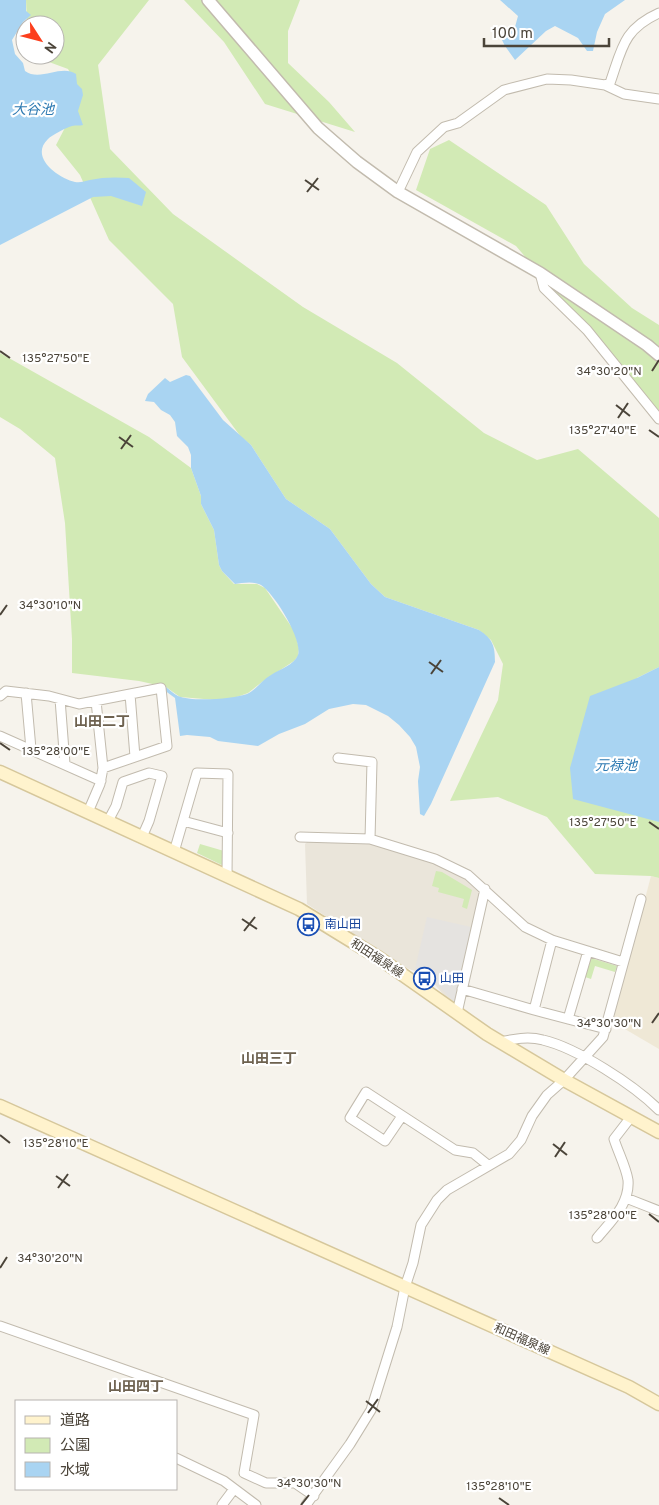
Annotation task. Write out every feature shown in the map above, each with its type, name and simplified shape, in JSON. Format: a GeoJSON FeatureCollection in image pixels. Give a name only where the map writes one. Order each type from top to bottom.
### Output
{"type":"FeatureCollection","features":[{"type":"Feature","properties":{"kind":"main road","name":"和田福泉線"},"geometry":{"type":"LineString","coordinates":[[0,772],[299,909],[379,958],[500,1042],[564,1080],[659,1132]]}},
{"type":"Feature","properties":{"kind":"main road","name":"和田福泉線"},"geometry":{"type":"LineString","coordinates":[[0,1106],[629,1387],[659,1404]]}},
{"type":"Feature","properties":{"kind":"street"},"geometry":{"type":"LineString","coordinates":[[208,0],[318,128],[357,162],[398,192],[540,273],[659,355]]}},
{"type":"Feature","properties":{"kind":"street"},"geometry":{"type":"LineString","coordinates":[[605,85],[610,82],[624,43],[632,29],[644,19],[659,13]]}},
{"type":"Feature","properties":{"kind":"street"},"geometry":{"type":"LineString","coordinates":[[398,192],[417,152],[444,127],[458,123],[504,90],[547,79],[571,80],[605,85],[624,94],[659,99]]}},
{"type":"Feature","properties":{"kind":"street"},"geometry":{"type":"LineString","coordinates":[[540,273],[544,288],[588,330],[659,419]]}},
{"type":"Feature","properties":{"kind":"street"},"geometry":{"type":"LineString","coordinates":[[0,696],[6,691],[26,693],[49,696],[79,704],[161,688],[167,746],[103,768]]}},
{"type":"Feature","properties":{"kind":"street"},"geometry":{"type":"LineString","coordinates":[[26,693],[31,749]]}},
{"type":"Feature","properties":{"kind":"street"},"geometry":{"type":"LineString","coordinates":[[130,694],[135,757]]}},
{"type":"Feature","properties":{"kind":"street"},"geometry":{"type":"LineString","coordinates":[[60,699],[66,764]]}},
{"type":"Feature","properties":{"kind":"street"},"geometry":{"type":"LineString","coordinates":[[88,812],[103,768],[96,701]]}},
{"type":"Feature","properties":{"kind":"street"},"geometry":{"type":"LineString","coordinates":[[0,736],[66,764],[100,781]]}},
{"type":"Feature","properties":{"kind":"street"},"geometry":{"type":"LineString","coordinates":[[338,758],[372,762],[370,839]]}},
{"type":"Feature","properties":{"kind":"street"},"geometry":{"type":"LineString","coordinates":[[108,822],[116,806],[123,782],[149,773],[162,776],[149,821],[142,837]]}},
{"type":"Feature","properties":{"kind":"street"},"geometry":{"type":"LineString","coordinates":[[174,852],[197,773],[228,774],[227,876]]}},
{"type":"Feature","properties":{"kind":"street"},"geometry":{"type":"LineString","coordinates":[[183,821],[228,833]]}},
{"type":"Feature","properties":{"kind":"street"},"geometry":{"type":"LineString","coordinates":[[300,836],[370,839],[435,859],[468,875],[525,927],[552,940],[623,962]]}},
{"type":"Feature","properties":{"kind":"street"},"geometry":{"type":"LineString","coordinates":[[457,1013],[485,889]]}},
{"type":"Feature","properties":{"kind":"street"},"geometry":{"type":"LineString","coordinates":[[306,1505],[350,1444],[371,1410],[397,1327],[421,1225],[437,1200],[447,1190],[509,1154],[521,1140],[532,1116],[547,1095],[564,1080],[603,1037],[641,898]]}},
{"type":"Feature","properties":{"kind":"street"},"geometry":{"type":"LineString","coordinates":[[534,1010],[552,940]]}},
{"type":"Feature","properties":{"kind":"street"},"geometry":{"type":"LineString","coordinates":[[568,1019],[588,951]]}},
{"type":"Feature","properties":{"kind":"street"},"geometry":{"type":"LineString","coordinates":[[462,989],[606,1029]]}},
{"type":"Feature","properties":{"kind":"street"},"geometry":{"type":"LineString","coordinates":[[500,1042],[524,1038],[541,1039],[585,1058],[641,1093],[659,1110]]}},
{"type":"Feature","properties":{"kind":"street"},"geometry":{"type":"LineString","coordinates":[[402,1116],[384,1141],[350,1118],[366,1092],[455,1150],[473,1153],[488,1165]]}},
{"type":"Feature","properties":{"kind":"street"},"geometry":{"type":"LineString","coordinates":[[597,1238],[621,1208],[626,1198],[628,1179],[614,1138],[631,1117]]}},
{"type":"Feature","properties":{"kind":"street"},"geometry":{"type":"LineString","coordinates":[[626,1198],[659,1210]]}},
{"type":"Feature","properties":{"kind":"street"},"geometry":{"type":"LineString","coordinates":[[0,1326],[254,1415],[244,1473],[266,1483],[295,1483],[314,1496]]}},
{"type":"Feature","properties":{"kind":"street"},"geometry":{"type":"LineString","coordinates":[[178,1459],[224,1481],[256,1505]]}},
{"type":"Feature","properties":{"kind":"street"},"geometry":{"type":"LineString","coordinates":[[222,1505],[234,1489]]}},
{"type":"Feature","properties":{"kind":"shaded area"},"geometry":{"type":"Polygon","coordinates":[[[309,840],[370,843],[434,863],[465,878],[479,888],[480,892],[455,1003],[444,995],[430,979],[404,967],[307,904],[305,844],[309,840]]]}},
{"type":"Feature","properties":{"kind":"shaded area"},"geometry":{"type":"Polygon","coordinates":[[[651,876],[659,878],[659,1049],[618,1025],[613,1020],[651,876]]]}},
{"type":"Feature","properties":{"kind":"shaded area"},"geometry":{"type":"Polygon","coordinates":[[[427,917],[471,927],[454,1002],[430,977],[415,969],[427,917]]]}},
{"type":"Feature","properties":{"kind":"green space"},"geometry":{"type":"Polygon","coordinates":[[[26,0],[149,0],[98,65],[110,149],[173,214],[303,307],[397,363],[484,433],[537,460],[578,449],[659,518],[659,667],[637,678],[647,818],[659,822],[659,878],[595,874],[547,817],[498,797],[450,801],[498,700],[503,664],[491,640],[479,630],[385,597],[371,584],[330,529],[286,499],[251,445],[241,437],[182,357],[173,304],[109,240],[80,175],[56,145],[82,95],[68,69],[57,65],[65,65],[65,15],[27,15],[26,0]]]}},
{"type":"Feature","properties":{"kind":"green space"},"geometry":{"type":"Polygon","coordinates":[[[184,0],[300,0],[288,31],[288,63],[329,102],[355,132],[265,104],[224,42],[184,0]]]}},
{"type":"Feature","properties":{"kind":"green space"},"geometry":{"type":"Polygon","coordinates":[[[449,140],[546,205],[584,264],[632,308],[659,325],[659,414],[516,246],[416,190],[430,149],[449,140]]]}},
{"type":"Feature","properties":{"kind":"green space"},"geometry":{"type":"Polygon","coordinates":[[[0,353],[149,437],[191,468],[201,496],[201,504],[214,530],[219,565],[222,571],[234,584],[257,584],[265,588],[295,632],[299,649],[298,656],[294,661],[248,693],[234,698],[216,700],[180,697],[166,687],[139,681],[72,673],[72,639],[65,523],[55,458],[20,429],[0,417],[0,353]]]}},
{"type":"Feature","properties":{"kind":"green space"},"geometry":{"type":"Polygon","coordinates":[[[200,844],[224,851],[224,866],[197,853],[200,844]]]}},
{"type":"Feature","properties":{"kind":"green space"},"geometry":{"type":"Polygon","coordinates":[[[436,871],[442,872],[472,890],[467,909],[462,907],[464,899],[438,892],[439,888],[432,886],[436,871]]]}},
{"type":"Feature","properties":{"kind":"green space"},"geometry":{"type":"Polygon","coordinates":[[[591,958],[617,966],[615,972],[595,966],[591,979],[585,977],[591,958]]]}},
{"type":"Feature","properties":{"kind":"water","name":"大谷池"},"geometry":{"type":"Polygon","coordinates":[[[0,0],[26,0],[26,11],[31,15],[15,15],[15,35],[12,40],[15,65],[24,65],[25,71],[37,75],[70,71],[76,74],[77,84],[82,89],[83,95],[78,111],[83,125],[73,126],[56,133],[43,146],[42,153],[48,166],[61,176],[75,182],[115,177],[129,178],[146,192],[142,206],[111,196],[93,197],[0,245],[0,0]]]}},
{"type":"Feature","properties":{"kind":"water"},"geometry":{"type":"Polygon","coordinates":[[[500,0],[625,0],[605,14],[597,32],[593,51],[587,51],[578,38],[555,26],[546,31],[515,60],[500,36],[515,27],[518,16],[500,0]]]}},
{"type":"Feature","properties":{"kind":"water"},"geometry":{"type":"Polygon","coordinates":[[[186,375],[190,376],[223,420],[251,445],[286,499],[330,529],[371,584],[385,597],[479,630],[492,643],[495,662],[424,816],[420,814],[418,781],[420,767],[416,747],[399,725],[388,716],[366,705],[353,704],[329,709],[305,724],[279,734],[258,746],[218,741],[210,737],[180,736],[175,698],[164,690],[166,687],[178,696],[192,699],[241,696],[247,694],[268,677],[293,662],[298,655],[296,639],[292,628],[280,607],[267,590],[255,583],[235,584],[222,571],[219,565],[214,530],[201,504],[201,496],[191,468],[191,455],[188,447],[177,436],[175,422],[170,415],[161,410],[154,402],[145,401],[148,394],[165,378],[170,382],[186,375]]]}},
{"type":"Feature","properties":{"kind":"water","name":"元禄池"},"geometry":{"type":"Polygon","coordinates":[[[659,667],[659,822],[573,799],[570,768],[590,696],[637,678],[659,667]]]}},
{"type":"Feature","properties":{"kind":"place","name":"南山田"},"geometry":{"type":"Point","coordinates":[309,924]}},
{"type":"Feature","properties":{"kind":"place","name":"山田"},"geometry":{"type":"Point","coordinates":[424,978]}},
{"type":"Feature","properties":{"kind":"district","name":"山田二丁"},"geometry":{"type":"Point","coordinates":[102,721]}},
{"type":"Feature","properties":{"kind":"district","name":"山田三丁"},"geometry":{"type":"Point","coordinates":[269,1058]}},
{"type":"Feature","properties":{"kind":"district","name":"山田四丁"},"geometry":{"type":"Point","coordinates":[136,1386]}}]}
